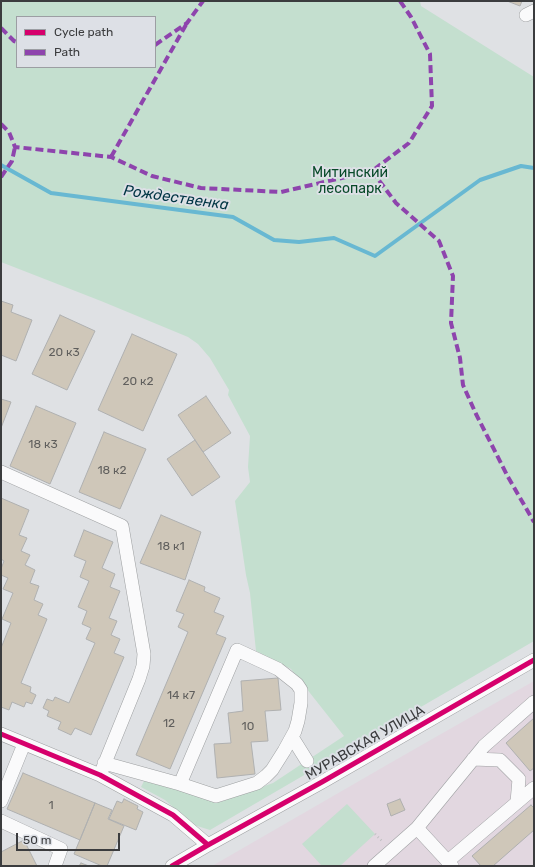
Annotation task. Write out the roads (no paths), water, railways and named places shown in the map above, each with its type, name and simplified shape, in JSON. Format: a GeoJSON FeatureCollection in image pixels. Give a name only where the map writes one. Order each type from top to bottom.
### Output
{"type":"FeatureCollection","features":[{"type":"Feature","properties":{"kind":"street"},"geometry":{"type":"LineString","coordinates":[[1,472],[122,526],[144,654],[143,666],[139,679],[102,769]]}},
{"type":"Feature","properties":{"kind":"street"},"geometry":{"type":"LineString","coordinates":[[1,734],[24,744],[102,769],[180,784],[216,796],[257,783],[272,770],[292,737],[298,721],[301,703],[301,690],[297,684],[278,669],[237,650],[180,784]]}},
{"type":"Feature","properties":{"kind":"street","name":"МУРАВСКАЯ УЛИЦА"},"geometry":{"type":"LineString","coordinates":[[172,866],[534,660]]}},
{"type":"Feature","properties":{"kind":"street"},"geometry":{"type":"LineString","coordinates":[[374,866],[417,828],[484,746],[534,702]]}},
{"type":"Feature","properties":{"kind":"street"},"geometry":{"type":"LineString","coordinates":[[292,737],[307,761]]}},
{"type":"Feature","properties":{"kind":"street"},"geometry":{"type":"LineString","coordinates":[[1,801],[24,744]]}},
{"type":"Feature","properties":{"kind":"street"},"geometry":{"type":"LineString","coordinates":[[473,758],[500,760],[519,779],[518,802]]}},
{"type":"Feature","properties":{"kind":"street"},"geometry":{"type":"LineString","coordinates":[[102,769],[174,815],[208,845]]}},
{"type":"Feature","properties":{"kind":"street"},"geometry":{"type":"LineString","coordinates":[[417,828],[450,864],[534,788]]}},
{"type":"Feature","properties":{"kind":"street"},"geometry":{"type":"LineString","coordinates":[[1,821],[61,849],[55,866]]}},
{"type":"Feature","properties":{"kind":"waterway","name":"Рождественка"},"geometry":{"type":"LineString","coordinates":[[1,165],[51,193],[233,217],[274,240],[299,242],[334,238],[375,256],[480,180],[521,166],[534,168]]}},
{"type":"Feature","properties":{"kind":"park label","name":"Митинский лесопарк"},"geometry":{"type":"Point","coordinates":[350,182]}}]}
